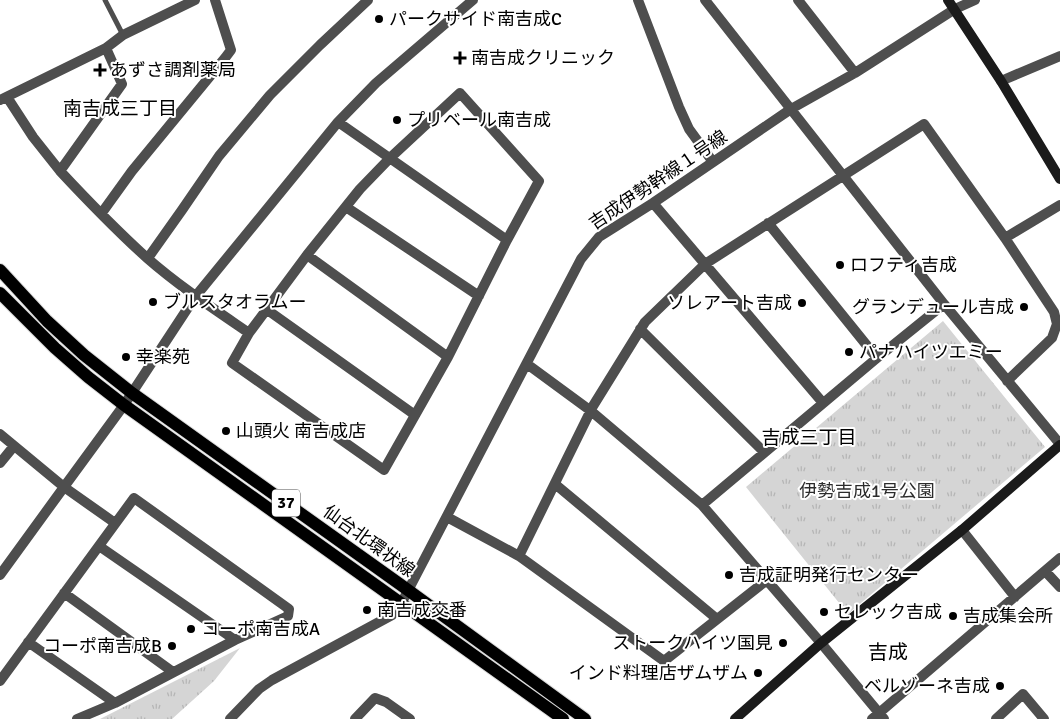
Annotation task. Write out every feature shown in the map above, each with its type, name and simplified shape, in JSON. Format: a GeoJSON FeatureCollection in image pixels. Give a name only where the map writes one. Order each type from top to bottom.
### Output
{"type":"FeatureCollection","features":[{"type":"Feature","properties":{"kind":"main road","name":"仙台北環状線"},"geometry":{"type":"LineString","coordinates":[[0,270],[47,321],[78,350],[132,393],[585,719]]}},
{"type":"Feature","properties":{"kind":"main road","name":"仙台北環状線"},"geometry":{"type":"LineString","coordinates":[[0,293],[55,348],[124,405],[562,719]]}},
{"type":"Feature","properties":{"kind":"street"},"geometry":{"type":"LineString","coordinates":[[194,0],[123,35],[106,48],[4,99],[60,171],[101,214],[148,258],[195,297],[249,333]]}},
{"type":"Feature","properties":{"kind":"street"},"geometry":{"type":"LineString","coordinates":[[101,214],[132,172],[231,50],[215,0]]}},
{"type":"Feature","properties":{"kind":"street"},"geometry":{"type":"LineString","coordinates":[[148,258],[219,156],[270,95],[320,44],[368,0]]}},
{"type":"Feature","properties":{"kind":"street"},"geometry":{"type":"LineString","coordinates":[[0,575],[124,405],[195,297],[338,122],[376,83],[473,0]]}},
{"type":"Feature","properties":{"kind":"street"},"geometry":{"type":"LineString","coordinates":[[638,0],[685,122],[713,162]]}},
{"type":"Feature","properties":{"kind":"street"},"geometry":{"type":"LineString","coordinates":[[705,0],[944,304],[1060,444],[962,530],[821,643],[735,719]]}},
{"type":"Feature","properties":{"kind":"street"},"geometry":{"type":"LineString","coordinates":[[798,0],[855,73]]}},
{"type":"Feature","properties":{"kind":"street"},"geometry":{"type":"LineString","coordinates":[[948,0],[1002,81],[1060,179]]}},
{"type":"Feature","properties":{"kind":"street","name":"吉成伊勢幹線１号線"},"geometry":{"type":"LineString","coordinates":[[402,604],[581,259],[599,237],[654,203],[791,109],[855,73],[955,9],[975,0]]}},
{"type":"Feature","properties":{"kind":"street"},"geometry":{"type":"LineString","coordinates":[[60,171],[122,84],[106,48]]}},
{"type":"Feature","properties":{"kind":"street"},"geometry":{"type":"LineString","coordinates":[[1002,81],[1060,56]]}},
{"type":"Feature","properties":{"kind":"street"},"geometry":{"type":"LineString","coordinates":[[460,92],[539,181],[448,357],[384,470],[232,362],[249,333],[307,255],[360,189],[390,158],[460,92]]}},
{"type":"Feature","properties":{"kind":"street"},"geometry":{"type":"LineString","coordinates":[[338,122],[508,240]]}},
{"type":"Feature","properties":{"kind":"street"},"geometry":{"type":"LineString","coordinates":[[519,556],[591,411],[645,322],[705,264],[924,124],[1005,238],[1054,312],[1057,324],[1052,338],[1007,381]]}},
{"type":"Feature","properties":{"kind":"street"},"geometry":{"type":"LineString","coordinates":[[654,203],[823,403]]}},
{"type":"Feature","properties":{"kind":"street"},"geometry":{"type":"LineString","coordinates":[[1005,238],[1060,205]]}},
{"type":"Feature","properties":{"kind":"street"},"geometry":{"type":"LineString","coordinates":[[346,207],[479,296]]}},
{"type":"Feature","properties":{"kind":"street"},"geometry":{"type":"LineString","coordinates":[[768,223],[877,358]]}},
{"type":"Feature","properties":{"kind":"street"},"geometry":{"type":"LineString","coordinates":[[307,255],[448,357]]}},
{"type":"Feature","properties":{"kind":"street"},"geometry":{"type":"LineString","coordinates":[[702,505],[944,304]]}},
{"type":"Feature","properties":{"kind":"street"},"geometry":{"type":"LineString","coordinates":[[266,309],[416,415]]}},
{"type":"Feature","properties":{"kind":"street"},"geometry":{"type":"LineString","coordinates":[[640,329],[764,452]]}},
{"type":"Feature","properties":{"kind":"street"},"geometry":{"type":"LineString","coordinates":[[527,364],[591,411],[702,505],[821,643],[878,717],[1060,558]]}},
{"type":"Feature","properties":{"kind":"street"},"geometry":{"type":"LineString","coordinates":[[0,434],[64,487],[115,523]]}},
{"type":"Feature","properties":{"kind":"street"},"geometry":{"type":"LineString","coordinates":[[0,463],[14,446]]}},
{"type":"Feature","properties":{"kind":"street"},"geometry":{"type":"LineString","coordinates":[[555,484],[717,619]]}},
{"type":"Feature","properties":{"kind":"street"},"geometry":{"type":"LineString","coordinates":[[0,682],[134,498],[289,608],[288,616],[235,640],[115,703],[77,719]]}},
{"type":"Feature","properties":{"kind":"street"},"geometry":{"type":"LineString","coordinates":[[447,517],[519,556],[664,662],[767,580]]}},
{"type":"Feature","properties":{"kind":"street"},"geometry":{"type":"LineString","coordinates":[[962,530],[1015,597]]}},
{"type":"Feature","properties":{"kind":"street"},"geometry":{"type":"LineString","coordinates":[[99,546],[235,640]]}},
{"type":"Feature","properties":{"kind":"street"},"geometry":{"type":"LineString","coordinates":[[1046,571],[1060,587]]}},
{"type":"Feature","properties":{"kind":"street"},"geometry":{"type":"LineString","coordinates":[[64,593],[173,672]]}},
{"type":"Feature","properties":{"kind":"street"},"geometry":{"type":"LineString","coordinates":[[230,719],[260,689],[272,680],[392,615],[402,604]]}},
{"type":"Feature","properties":{"kind":"street"},"geometry":{"type":"LineString","coordinates":[[28,642],[115,703]]}},
{"type":"Feature","properties":{"kind":"street"},"geometry":{"type":"LineString","coordinates":[[996,719],[1023,694],[1044,719]]}},
{"type":"Feature","properties":{"kind":"street"},"geometry":{"type":"LineString","coordinates":[[355,719],[375,698],[386,702],[410,719]]}},
{"type":"Feature","properties":{"kind":"lane"},"geometry":{"type":"LineString","coordinates":[[105,0],[123,35]]}},
{"type":"Feature","properties":{"kind":"green space","name":"伊勢吉成1号公園"},"geometry":{"type":"Polygon","coordinates":[[[943,321],[1045,447],[848,614],[746,487],[943,321]]]}},
{"type":"Feature","properties":{"kind":"green space"},"geometry":{"type":"Polygon","coordinates":[[[240,648],[214,681],[172,719],[100,719],[240,648]]]}},
{"type":"Feature","properties":{"kind":"place","name":"パークサイド南吉成C"},"geometry":{"type":"Point","coordinates":[379,19]}},
{"type":"Feature","properties":{"kind":"place","name":"南吉成クリニック"},"geometry":{"type":"Point","coordinates":[460,58]}},
{"type":"Feature","properties":{"kind":"place","name":"あずさ調剤薬局"},"geometry":{"type":"Point","coordinates":[100,70]}},
{"type":"Feature","properties":{"kind":"place","name":"プリベール南吉成"},"geometry":{"type":"Point","coordinates":[397,120]}},
{"type":"Feature","properties":{"kind":"place","name":"ロフティ吉成"},"geometry":{"type":"Point","coordinates":[840,265]}},
{"type":"Feature","properties":{"kind":"place","name":"ブルスタオラムー"},"geometry":{"type":"Point","coordinates":[153,302]}},
{"type":"Feature","properties":{"kind":"place","name":"ソレアート吉成"},"geometry":{"type":"Point","coordinates":[802,303]}},
{"type":"Feature","properties":{"kind":"place","name":"グランデュール吉成"},"geometry":{"type":"Point","coordinates":[1024,307]}},
{"type":"Feature","properties":{"kind":"place","name":"パナハイツエミー"},"geometry":{"type":"Point","coordinates":[849,352]}},
{"type":"Feature","properties":{"kind":"place","name":"幸楽苑"},"geometry":{"type":"Point","coordinates":[126,357]}},
{"type":"Feature","properties":{"kind":"place","name":"山頭火 南吉成店"},"geometry":{"type":"Point","coordinates":[226,431]}},
{"type":"Feature","properties":{"kind":"place","name":"吉成証明発行センター"},"geometry":{"type":"Point","coordinates":[729,575]}},
{"type":"Feature","properties":{"kind":"place","name":"南吉成交番"},"geometry":{"type":"Point","coordinates":[367,610]}},
{"type":"Feature","properties":{"kind":"place","name":"セレック吉成"},"geometry":{"type":"Point","coordinates":[824,612]}},
{"type":"Feature","properties":{"kind":"place","name":"吉成集会所"},"geometry":{"type":"Point","coordinates":[953,616]}},
{"type":"Feature","properties":{"kind":"place","name":"コーポ南吉成A"},"geometry":{"type":"Point","coordinates":[191,629]}},
{"type":"Feature","properties":{"kind":"place","name":"ストークハイツ国見"},"geometry":{"type":"Point","coordinates":[783,643]}},
{"type":"Feature","properties":{"kind":"place","name":"コーポ南吉成B"},"geometry":{"type":"Point","coordinates":[172,646]}},
{"type":"Feature","properties":{"kind":"place","name":"インド料理店ザムザム"},"geometry":{"type":"Point","coordinates":[758,673]}},
{"type":"Feature","properties":{"kind":"place","name":"ベルゾーネ吉成"},"geometry":{"type":"Point","coordinates":[1000,686]}},
{"type":"Feature","properties":{"kind":"district","name":"南吉成三丁目"},"geometry":{"type":"Point","coordinates":[120,109]}},
{"type":"Feature","properties":{"kind":"district","name":"吉成三丁目"},"geometry":{"type":"Point","coordinates":[809,438]}},
{"type":"Feature","properties":{"kind":"district","name":"吉成"},"geometry":{"type":"Point","coordinates":[888,652]}}]}
